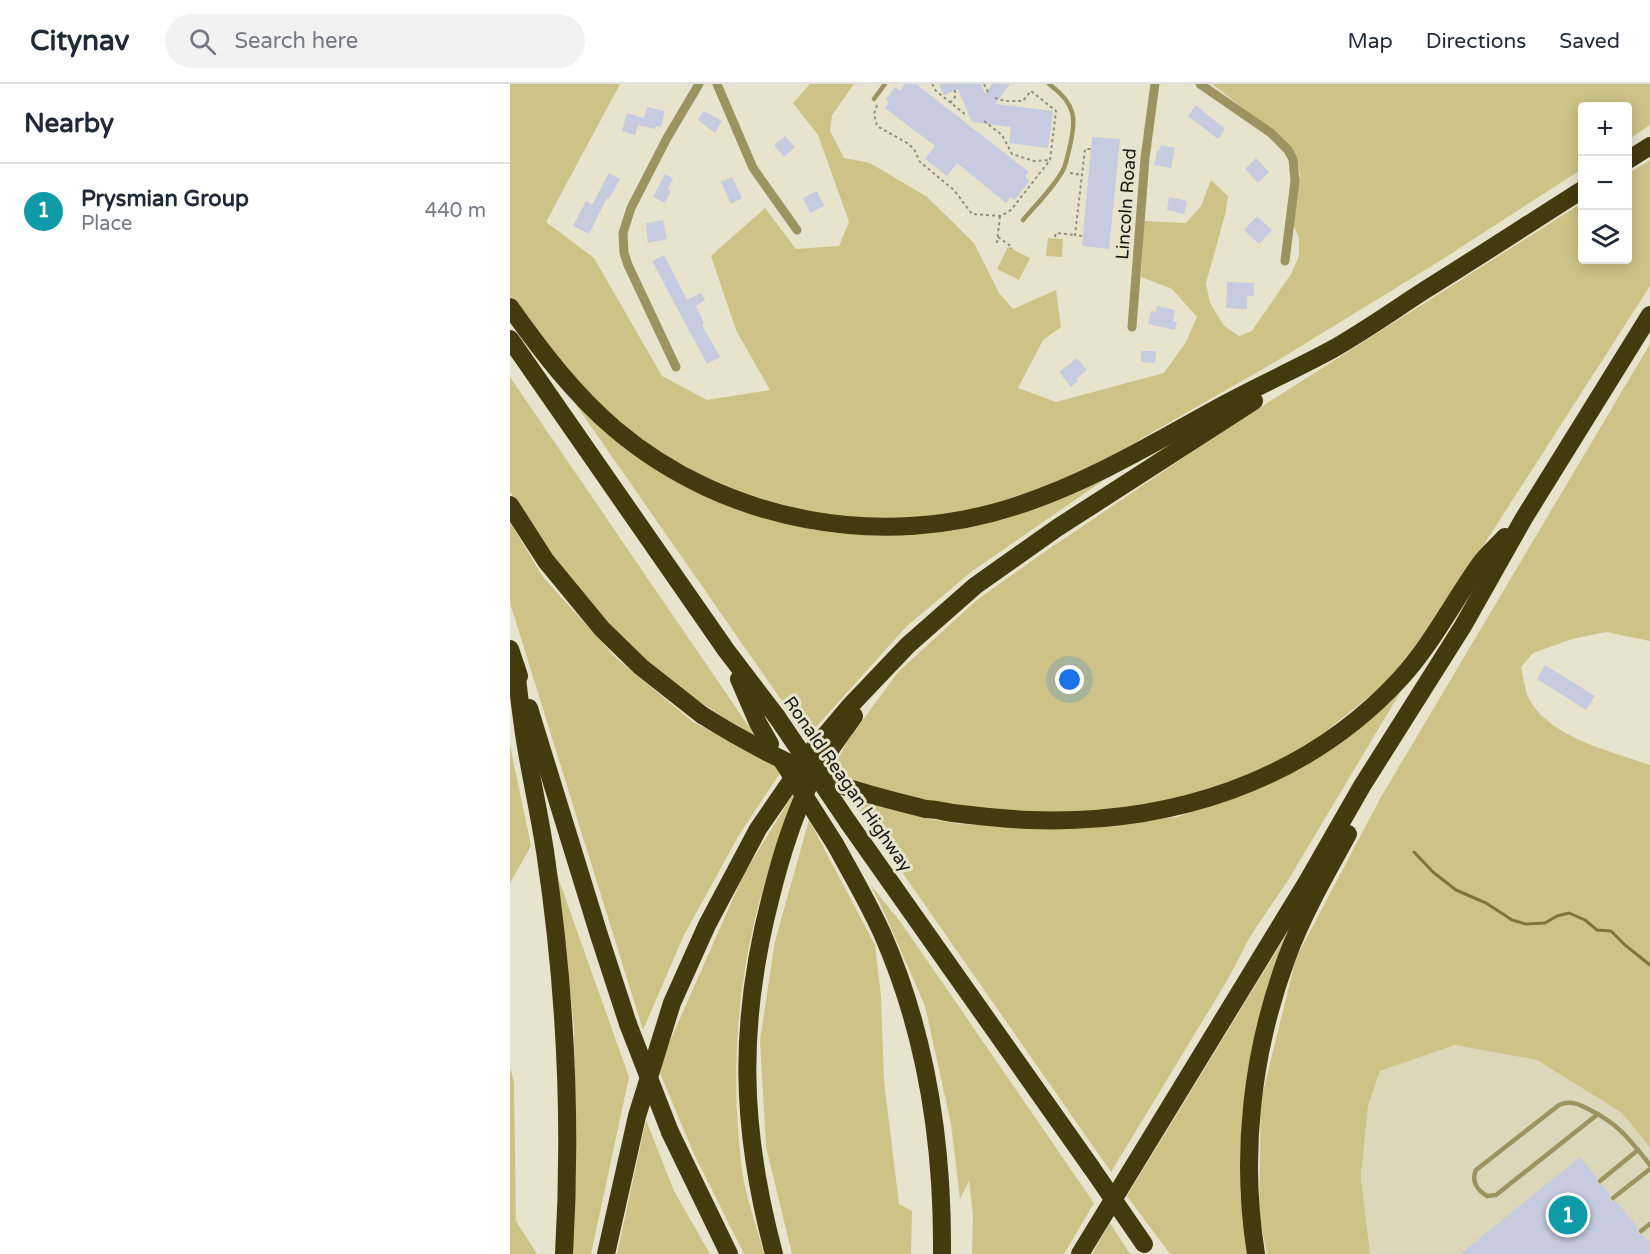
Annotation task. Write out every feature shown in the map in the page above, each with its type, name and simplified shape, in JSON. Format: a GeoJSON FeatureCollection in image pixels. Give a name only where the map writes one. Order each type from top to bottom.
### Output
{"type":"FeatureCollection","features":[{"type":"Feature","properties":{"kind":"highway"},"geometry":{"type":"LineString","coordinates":[[1632,157],[1650,146]]}},
{"type":"Feature","properties":{"kind":"highway"},"geometry":{"type":"LineString","coordinates":[[606,1254],[648,1077],[672,1003],[698,944],[758,829],[790,780],[849,707],[916,638],[975,586],[1138,474],[1578,192]]}},
{"type":"Feature","properties":{"kind":"highway"},"geometry":{"type":"LineString","coordinates":[[510,307],[553,364],[613,428],[667,465],[700,484],[771,512],[823,524],[895,528],[987,515],[1040,497],[1109,466],[1248,391],[1330,350]]}},
{"type":"Feature","properties":{"kind":"highway"},"geometry":{"type":"LineString","coordinates":[[1080,1254],[1462,626],[1524,518],[1650,315]]}},
{"type":"Feature","properties":{"kind":"highway","name":"Ronald Reagan Highway"},"geometry":{"type":"LineString","coordinates":[[510,339],[726,650],[777,717],[1147,1249]]}},
{"type":"Feature","properties":{"kind":"highway"},"geometry":{"type":"LineString","coordinates":[[510,505],[546,561],[602,629],[640,667],[702,715],[754,746],[848,788],[926,809],[1028,820],[1106,818],[1181,807],[1250,784],[1295,762],[1364,713],[1399,680],[1440,627],[1481,562],[1524,518]]}},
{"type":"Feature","properties":{"kind":"highway"},"geometry":{"type":"LineString","coordinates":[[510,648],[598,935],[628,1024],[670,1132],[729,1254]]}},
{"type":"Feature","properties":{"kind":"highway"},"geometry":{"type":"LineString","coordinates":[[726,650],[758,723],[834,844],[882,933],[915,1029],[927,1083],[936,1134],[942,1254]]}},
{"type":"Feature","properties":{"kind":"highway"},"geometry":{"type":"LineString","coordinates":[[516,667],[524,734],[547,862],[563,1023],[568,1138],[564,1254]]}},
{"type":"Feature","properties":{"kind":"highway"},"geometry":{"type":"LineString","coordinates":[[774,1254],[757,1185],[747,1107],[749,1022],[759,939],[783,850],[808,788],[887,667]]}},
{"type":"Feature","properties":{"kind":"highway"},"geometry":{"type":"LineString","coordinates":[[1256,1254],[1250,1196],[1250,1134],[1254,1089],[1265,1029],[1287,958],[1303,919],[1357,818],[1380,758]]}},
{"type":"Feature","properties":{"kind":"street"},"geometry":{"type":"LineString","coordinates":[[676,367],[628,265],[624,254],[623,233],[631,208],[644,181],[699,84]]}},
{"type":"Feature","properties":{"kind":"street"},"geometry":{"type":"LineString","coordinates":[[717,84],[753,168],[797,230]]}},
{"type":"Feature","properties":{"kind":"street","name":"Lincoln Road"},"geometry":{"type":"LineString","coordinates":[[1132,327],[1145,158],[1155,84]]}},
{"type":"Feature","properties":{"kind":"street"},"geometry":{"type":"LineString","coordinates":[[1200,84],[1271,134],[1288,150],[1295,165],[1295,181],[1285,261]]}},
{"type":"Feature","properties":{"kind":"lane"},"geometry":{"type":"LineString","coordinates":[[874,99],[885,84]]}},
{"type":"Feature","properties":{"kind":"lane"},"geometry":{"type":"LineString","coordinates":[[1023,220],[1063,171],[1066,159],[1074,117],[1069,102],[1049,84]]}},
{"type":"Feature","properties":{"kind":"lane"},"geometry":{"type":"LineString","coordinates":[[1056,90],[1059,84]]}},
{"type":"Feature","properties":{"kind":"lane"},"geometry":{"type":"LineString","coordinates":[[1598,1114],[1496,1195],[1486,1196],[1475,1185],[1473,1178],[1476,1170],[1558,1105],[1567,1102],[1577,1103],[1598,1114],[1616,1125],[1650,1165]]}},
{"type":"Feature","properties":{"kind":"lane"},"geometry":{"type":"LineString","coordinates":[[1600,1181],[1638,1150]]}},
{"type":"Feature","properties":{"kind":"lane"},"geometry":{"type":"LineString","coordinates":[[1613,1198],[1650,1170]]}},
{"type":"Feature","properties":{"kind":"lane"},"geometry":{"type":"LineString","coordinates":[[1641,1231],[1650,1224]]}},
{"type":"Feature","properties":{"kind":"path"},"geometry":{"type":"LineString","coordinates":[[932,84],[936,91],[966,115]]}},
{"type":"Feature","properties":{"kind":"path"},"geometry":{"type":"LineString","coordinates":[[984,84],[989,94]]}},
{"type":"Feature","properties":{"kind":"path"},"geometry":{"type":"LineString","coordinates":[[950,103],[955,97],[955,90]]}},
{"type":"Feature","properties":{"kind":"path"},"geometry":{"type":"LineString","coordinates":[[878,105],[874,114],[877,126],[914,149],[920,162],[954,190],[972,214],[1000,216],[1006,215],[1011,210],[1050,160],[1056,111],[1031,91],[1023,101],[1005,101],[995,98]]}},
{"type":"Feature","properties":{"kind":"path"},"geometry":{"type":"LineString","coordinates":[[984,121],[1002,135],[1012,154],[1034,161],[1050,160]]}},
{"type":"Feature","properties":{"kind":"path"},"geometry":{"type":"LineString","coordinates":[[1075,235],[1085,149],[1091,148]]}},
{"type":"Feature","properties":{"kind":"path"},"geometry":{"type":"LineString","coordinates":[[932,171],[936,167]]}},
{"type":"Feature","properties":{"kind":"path"},"geometry":{"type":"LineString","coordinates":[[1070,173],[1082,175]]}},
{"type":"Feature","properties":{"kind":"path"},"geometry":{"type":"LineString","coordinates":[[997,243],[1000,216]]}},
{"type":"Feature","properties":{"kind":"path"},"geometry":{"type":"LineString","coordinates":[[1055,237],[1056,233],[1082,236]]}},
{"type":"Feature","properties":{"kind":"path"},"geometry":{"type":"LineString","coordinates":[[998,237],[1012,247],[1011,249]]}},
{"type":"Feature","properties":{"kind":"shaded area"},"geometry":{"type":"Polygon","coordinates":[[[510,84],[620,84],[546,222],[594,258],[662,376],[707,400],[770,390],[736,330],[711,256],[765,208],[796,249],[839,246],[849,222],[818,135],[793,103],[810,84],[854,84],[832,115],[830,131],[844,158],[870,163],[927,197],[974,243],[999,293],[1013,309],[1056,290],[1061,327],[1043,340],[1018,388],[1056,402],[1164,373],[1186,342],[1197,317],[1172,289],[1141,277],[1144,221],[1186,223],[1201,206],[1211,180],[1228,196],[1206,283],[1210,303],[1224,326],[1239,336],[1252,331],[1291,274],[1299,256],[1299,238],[1293,224],[1300,174],[1296,155],[1284,140],[1212,84],[1650,84],[1650,125],[1632,137],[1632,102],[1578,102],[1578,172],[1435,264],[1275,362],[1111,456],[1047,486],[984,507],[917,518],[860,519],[818,514],[728,490],[677,464],[618,423],[592,397],[528,322],[510,296],[510,84]]]}},
{"type":"Feature","properties":{"kind":"shaded area"},"geometry":{"type":"Polygon","coordinates":[[[1650,160],[1650,286],[1440,613],[1387,682],[1309,745],[1272,766],[1182,798],[1079,814],[1008,814],[931,804],[834,776],[832,770],[848,740],[898,672],[978,599],[1217,435],[1578,206],[1578,264],[1632,264],[1632,171],[1650,160]]]}},
{"type":"Feature","properties":{"kind":"shaded area"},"geometry":{"type":"Polygon","coordinates":[[[1048,238],[1063,239],[1062,257],[1046,256],[1048,238]]]}},
{"type":"Feature","properties":{"kind":"shaded area"},"geometry":{"type":"Polygon","coordinates":[[[1008,247],[1030,258],[1019,280],[997,269],[1008,247]]]}},
{"type":"Feature","properties":{"kind":"shaded area"},"geometry":{"type":"Polygon","coordinates":[[[1650,344],[1650,641],[1606,632],[1572,639],[1533,653],[1521,667],[1529,699],[1551,724],[1583,741],[1650,765],[1650,1147],[1622,1113],[1537,1060],[1455,1045],[1380,1071],[1368,1106],[1361,1177],[1370,1254],[1267,1254],[1259,1214],[1261,1100],[1296,958],[1381,797],[1650,344]]]}},
{"type":"Feature","properties":{"kind":"shaded area"},"geometry":{"type":"Polygon","coordinates":[[[510,377],[758,740],[655,672],[569,581],[510,492],[510,377]]]}},
{"type":"Feature","properties":{"kind":"shaded area"},"geometry":{"type":"Polygon","coordinates":[[[574,402],[624,448],[671,479],[743,510],[813,530],[894,535],[964,528],[1114,473],[971,572],[906,627],[807,737],[574,402]]]}},
{"type":"Feature","properties":{"kind":"shaded area"},"geometry":{"type":"Polygon","coordinates":[[[510,522],[543,577],[616,658],[693,722],[775,764],[780,773],[739,835],[684,935],[643,1030],[510,603],[510,522]]]}},
{"type":"Feature","properties":{"kind":"shaded area"},"geometry":{"type":"Polygon","coordinates":[[[1410,676],[1287,882],[1251,935],[1228,979],[1111,1172],[849,796],[924,818],[960,824],[1047,829],[1100,826],[1177,817],[1246,793],[1303,767],[1353,733],[1410,676]]]}},
{"type":"Feature","properties":{"kind":"shaded area"},"geometry":{"type":"Polygon","coordinates":[[[510,745],[531,846],[510,883],[510,745]]]}},
{"type":"Feature","properties":{"kind":"shaded area"},"geometry":{"type":"Polygon","coordinates":[[[793,794],[796,800],[763,889],[751,935],[743,981],[736,1076],[738,1123],[744,1181],[764,1254],[744,1254],[693,1152],[660,1073],[662,1059],[744,874],[793,794]]]}},
{"type":"Feature","properties":{"kind":"shaded area"},"geometry":{"type":"Polygon","coordinates":[[[809,820],[875,945],[881,996],[884,1081],[899,1204],[912,1211],[911,1254],[792,1254],[766,1147],[760,1040],[775,941],[809,820]]]}},
{"type":"Feature","properties":{"kind":"shaded area"},"geometry":{"type":"Polygon","coordinates":[[[555,869],[629,1077],[591,1254],[570,1254],[576,1178],[574,1026],[555,869]]]}},
{"type":"Feature","properties":{"kind":"shaded area"},"geometry":{"type":"Polygon","coordinates":[[[870,884],[902,924],[1094,1203],[1064,1254],[972,1254],[973,1215],[969,1181],[960,1199],[951,1124],[925,1006],[870,884]]]}},
{"type":"Feature","properties":{"kind":"shaded area"},"geometry":{"type":"Polygon","coordinates":[[[1291,927],[1271,975],[1244,1102],[1240,1192],[1249,1254],[1170,1254],[1127,1196],[1291,927]]]}},
{"type":"Feature","properties":{"kind":"shaded area"},"geometry":{"type":"Polygon","coordinates":[[[1455,1045],[1537,1060],[1622,1113],[1650,1147],[1650,1254],[1370,1254],[1361,1177],[1368,1106],[1380,1071],[1455,1045]]]}},
{"type":"Feature","properties":{"kind":"shaded area"},"geometry":{"type":"Polygon","coordinates":[[[510,1068],[514,1081],[516,1221],[537,1254],[510,1254],[510,1068]]]}},
{"type":"Feature","properties":{"kind":"shaded area"},"geometry":{"type":"Polygon","coordinates":[[[646,1120],[674,1191],[710,1254],[617,1254],[646,1120]]]}},
{"type":"Feature","properties":{"kind":"shaded area"},"geometry":{"type":"Polygon","coordinates":[[[1110,1223],[1130,1254],[1092,1254],[1110,1223]]]}},
{"type":"Feature","properties":{"kind":"building"},"geometry":{"type":"Polygon","coordinates":[[[905,84],[916,84],[1029,172],[1025,177],[1029,181],[1015,200],[1010,197],[1006,203],[957,163],[947,176],[925,159],[935,146],[885,108],[889,102],[886,99],[895,87],[900,91],[905,84]]]}},
{"type":"Feature","properties":{"kind":"building"},"geometry":{"type":"Polygon","coordinates":[[[939,84],[981,84],[985,94],[992,84],[1010,84],[995,104],[1053,111],[1048,148],[1009,143],[1011,127],[972,122],[958,89],[944,95],[939,84]]]}},
{"type":"Feature","properties":{"kind":"building"},"geometry":{"type":"Polygon","coordinates":[[[1196,105],[1225,129],[1218,139],[1188,116],[1196,105]]]}},
{"type":"Feature","properties":{"kind":"building"},"geometry":{"type":"Polygon","coordinates":[[[647,107],[665,111],[661,127],[656,126],[655,129],[638,125],[635,135],[622,131],[627,113],[644,118],[647,107]]]}},
{"type":"Feature","properties":{"kind":"building"},"geometry":{"type":"Polygon","coordinates":[[[703,112],[722,121],[715,133],[698,120],[703,112]]]}},
{"type":"Feature","properties":{"kind":"building"},"geometry":{"type":"Polygon","coordinates":[[[785,136],[795,147],[784,157],[774,145],[785,136]]]}},
{"type":"Feature","properties":{"kind":"building"},"geometry":{"type":"Polygon","coordinates":[[[1092,137],[1120,139],[1109,249],[1082,246],[1092,137]]]}},
{"type":"Feature","properties":{"kind":"building"},"geometry":{"type":"Polygon","coordinates":[[[1161,145],[1175,148],[1171,168],[1154,165],[1161,145]]]}},
{"type":"Feature","properties":{"kind":"building"},"geometry":{"type":"Polygon","coordinates":[[[1256,158],[1269,172],[1258,183],[1245,169],[1256,158]]]}},
{"type":"Feature","properties":{"kind":"building"},"geometry":{"type":"Polygon","coordinates":[[[609,173],[620,179],[609,199],[607,198],[589,234],[573,226],[586,201],[592,205],[609,173]]]}},
{"type":"Feature","properties":{"kind":"building"},"geometry":{"type":"Polygon","coordinates":[[[665,174],[673,178],[668,189],[671,191],[665,203],[653,197],[665,174]]]}},
{"type":"Feature","properties":{"kind":"building"},"geometry":{"type":"Polygon","coordinates":[[[732,177],[742,198],[731,204],[721,182],[732,177]]]}},
{"type":"Feature","properties":{"kind":"building"},"geometry":{"type":"Polygon","coordinates":[[[817,191],[824,206],[810,213],[803,198],[817,191]]]}},
{"type":"Feature","properties":{"kind":"building"},"geometry":{"type":"Polygon","coordinates":[[[1169,197],[1187,201],[1184,214],[1167,210],[1169,197]]]}},
{"type":"Feature","properties":{"kind":"building"},"geometry":{"type":"Polygon","coordinates":[[[1257,216],[1272,230],[1259,244],[1244,230],[1257,216]]]}},
{"type":"Feature","properties":{"kind":"building"},"geometry":{"type":"Polygon","coordinates":[[[663,220],[667,239],[648,243],[646,223],[663,220]]]}},
{"type":"Feature","properties":{"kind":"building"},"geometry":{"type":"Polygon","coordinates":[[[664,255],[687,300],[701,293],[705,300],[696,306],[704,323],[702,325],[720,357],[707,364],[652,261],[664,255]]]}},
{"type":"Feature","properties":{"kind":"building"},"geometry":{"type":"Polygon","coordinates":[[[1227,282],[1254,283],[1254,296],[1247,296],[1247,309],[1226,308],[1227,282]]]}},
{"type":"Feature","properties":{"kind":"building"},"geometry":{"type":"Polygon","coordinates":[[[1157,306],[1175,310],[1173,321],[1177,322],[1175,330],[1148,324],[1151,311],[1156,312],[1157,306]]]}},
{"type":"Feature","properties":{"kind":"building"},"geometry":{"type":"Polygon","coordinates":[[[1141,351],[1156,351],[1155,363],[1141,362],[1141,351]]]}},
{"type":"Feature","properties":{"kind":"building"},"geometry":{"type":"Polygon","coordinates":[[[1077,358],[1087,370],[1076,379],[1078,381],[1071,387],[1059,372],[1077,358]]]}},
{"type":"Feature","properties":{"kind":"building"},"geometry":{"type":"Polygon","coordinates":[[[1545,665],[1595,696],[1586,710],[1537,679],[1545,665]]]}},
{"type":"Feature","properties":{"kind":"building"},"geometry":{"type":"Polygon","coordinates":[[[1580,1157],[1597,1178],[1597,1184],[1602,1185],[1610,1194],[1610,1201],[1616,1201],[1638,1228],[1638,1234],[1643,1235],[1650,1243],[1650,1254],[1460,1254],[1580,1157]]]}},
{"type":"Feature","properties":{"kind":"waterway"},"geometry":{"type":"LineString","coordinates":[[1414,852],[1433,872],[1456,890],[1486,903],[1512,920],[1526,924],[1545,923],[1557,916],[1569,913],[1585,920],[1597,930],[1611,931],[1650,965]]}},
{"type":"Feature","properties":{"kind":"place","name":"Prysmian Group"},"geometry":{"type":"Point","coordinates":[1568,1215]}}]}
